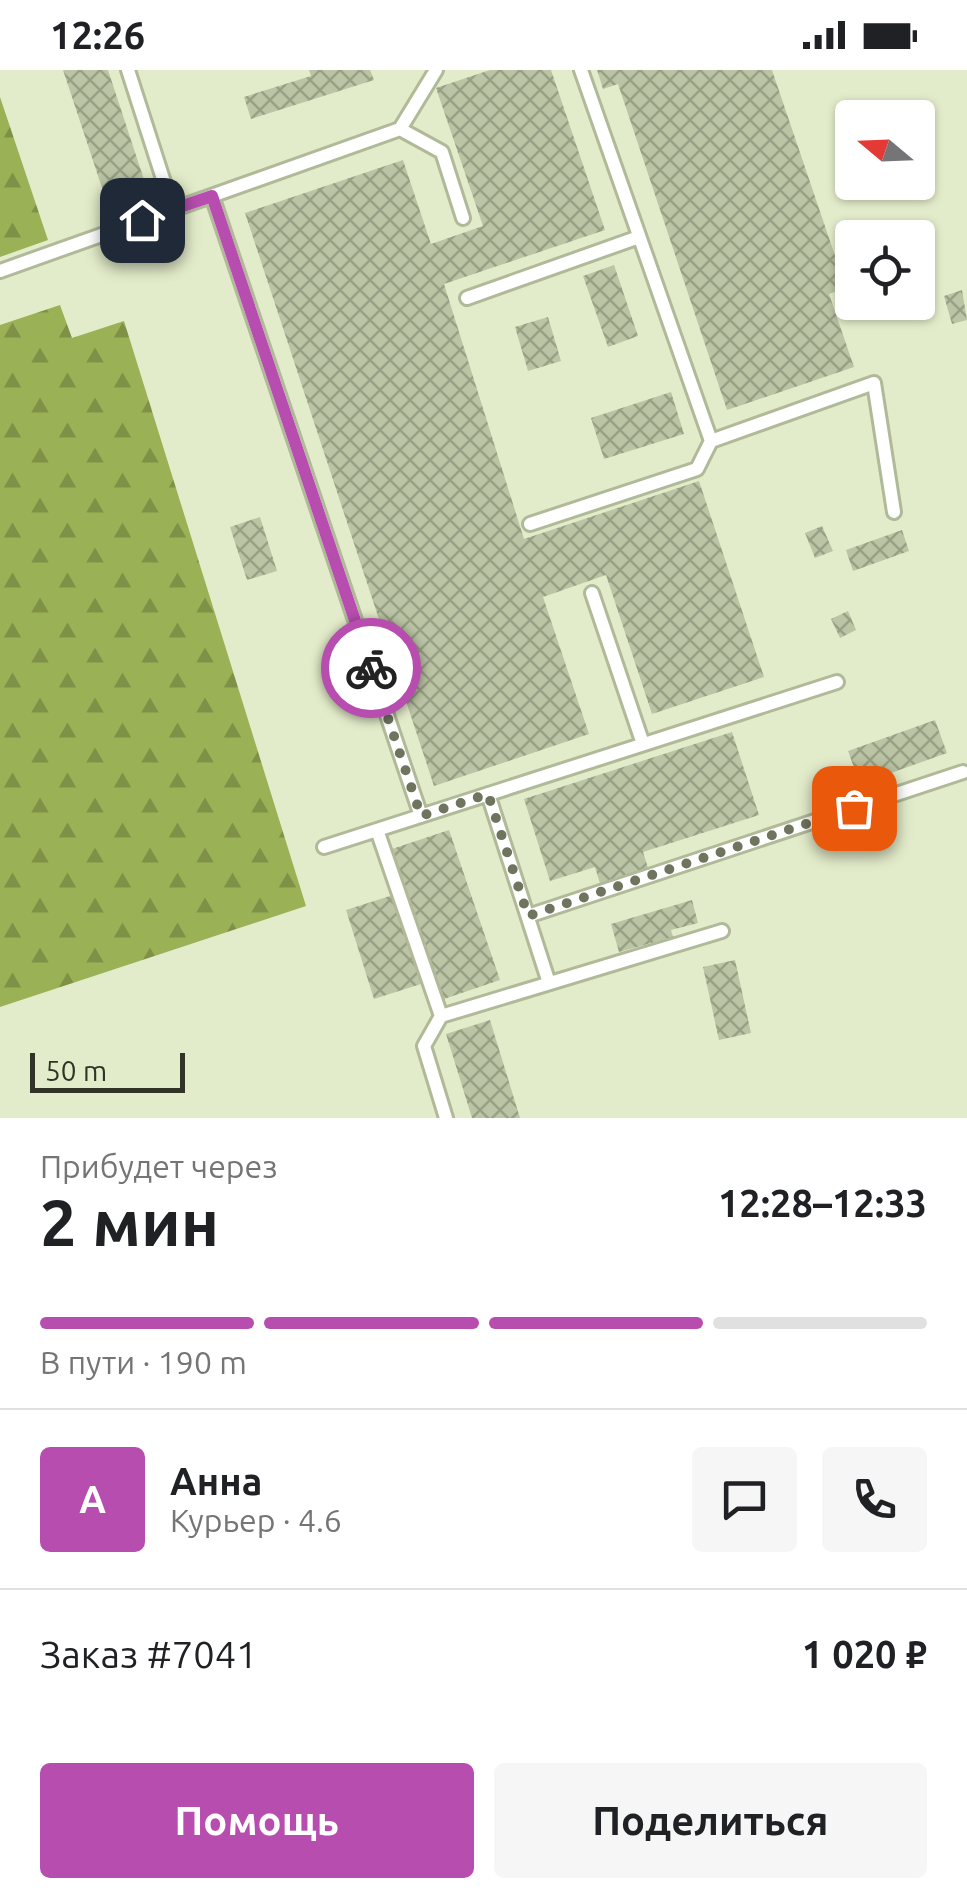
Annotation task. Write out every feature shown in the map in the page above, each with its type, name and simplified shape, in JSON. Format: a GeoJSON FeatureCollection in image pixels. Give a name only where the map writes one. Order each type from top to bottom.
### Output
{"type":"FeatureCollection","features":[{"type":"Feature","properties":{"kind":"lane"},"geometry":{"type":"LineString","coordinates":[[128,70],[173,210]]}},
{"type":"Feature","properties":{"kind":"lane"},"geometry":{"type":"LineString","coordinates":[[0,270],[400,129],[436,70]]}},
{"type":"Feature","properties":{"kind":"lane"},"geometry":{"type":"LineString","coordinates":[[580,70],[711,441]]}},
{"type":"Feature","properties":{"kind":"lane"},"geometry":{"type":"LineString","coordinates":[[400,129],[442,152],[463,218]]}},
{"type":"Feature","properties":{"kind":"lane"},"geometry":{"type":"LineString","coordinates":[[212,196],[421,816]]}},
{"type":"Feature","properties":{"kind":"lane"},"geometry":{"type":"LineString","coordinates":[[467,298],[639,237]]}},
{"type":"Feature","properties":{"kind":"lane"},"geometry":{"type":"LineString","coordinates":[[530,524],[696,469],[711,441],[874,383],[894,512]]}},
{"type":"Feature","properties":{"kind":"lane"},"geometry":{"type":"LineString","coordinates":[[592,593],[643,744]]}},
{"type":"Feature","properties":{"kind":"lane"},"geometry":{"type":"LineString","coordinates":[[324,847],[838,682]]}},
{"type":"Feature","properties":{"kind":"lane"},"geometry":{"type":"LineString","coordinates":[[528,916],[963,772]]}},
{"type":"Feature","properties":{"kind":"lane"},"geometry":{"type":"LineString","coordinates":[[488,794],[550,983]]}},
{"type":"Feature","properties":{"kind":"lane"},"geometry":{"type":"LineString","coordinates":[[377,830],[441,1016]]}},
{"type":"Feature","properties":{"kind":"lane"},"geometry":{"type":"LineString","coordinates":[[446,1118],[424,1046],[441,1016],[722,931]]}},
{"type":"Feature","properties":{"kind":"green space"},"geometry":{"type":"Polygon","coordinates":[[[0,97],[48,240],[0,257],[0,97]]]}},
{"type":"Feature","properties":{"kind":"green space"},"geometry":{"type":"Polygon","coordinates":[[[60,305],[72,338],[124,321],[306,906],[0,1007],[0,325],[60,305]]]}},
{"type":"Feature","properties":{"kind":"building"},"geometry":{"type":"Polygon","coordinates":[[[63,70],[108,70],[150,198],[110,212],[63,70]]]}},
{"type":"Feature","properties":{"kind":"building"},"geometry":{"type":"Polygon","coordinates":[[[309,70],[370,70],[374,80],[251,119],[244,97],[311,76],[309,70]]]}},
{"type":"Feature","properties":{"kind":"building"},"geometry":{"type":"Polygon","coordinates":[[[490,70],[551,70],[605,230],[444,284],[524,539],[699,481],[764,677],[652,714],[606,575],[543,597],[589,734],[434,786],[245,213],[403,160],[431,244],[483,226],[436,88],[490,70]]]}},
{"type":"Feature","properties":{"kind":"building"},"geometry":{"type":"Polygon","coordinates":[[[597,70],[772,70],[835,256],[835,292],[829,294],[854,367],[727,410],[618,84],[603,89],[597,70]]]}},
{"type":"Feature","properties":{"kind":"building"},"geometry":{"type":"Polygon","coordinates":[[[614,265],[638,336],[608,347],[583,276],[614,265]]]}},
{"type":"Feature","properties":{"kind":"building"},"geometry":{"type":"Polygon","coordinates":[[[962,290],[967,320],[952,324],[944,296],[962,290]]]}},
{"type":"Feature","properties":{"kind":"building"},"geometry":{"type":"Polygon","coordinates":[[[548,317],[561,361],[528,371],[515,327],[548,317]]]}},
{"type":"Feature","properties":{"kind":"building"},"geometry":{"type":"Polygon","coordinates":[[[671,392],[684,434],[604,459],[591,418],[671,392]]]}},
{"type":"Feature","properties":{"kind":"building"},"geometry":{"type":"Polygon","coordinates":[[[260,517],[277,571],[247,580],[230,527],[260,517]]]}},
{"type":"Feature","properties":{"kind":"building"},"geometry":{"type":"Polygon","coordinates":[[[822,526],[833,551],[815,558],[805,533],[822,526]]]}},
{"type":"Feature","properties":{"kind":"building"},"geometry":{"type":"Polygon","coordinates":[[[902,530],[909,551],[853,571],[846,550],[902,530]]]}},
{"type":"Feature","properties":{"kind":"building"},"geometry":{"type":"Polygon","coordinates":[[[848,611],[856,630],[840,638],[831,619],[848,611]]]}},
{"type":"Feature","properties":{"kind":"building"},"geometry":{"type":"Polygon","coordinates":[[[935,720],[947,753],[860,784],[848,751],[935,720]]]}},
{"type":"Feature","properties":{"kind":"building"},"geometry":{"type":"Polygon","coordinates":[[[732,732],[759,815],[643,852],[649,871],[601,887],[595,867],[550,881],[524,799],[732,732]]]}},
{"type":"Feature","properties":{"kind":"building"},"geometry":{"type":"Polygon","coordinates":[[[449,830],[500,980],[444,999],[392,849],[449,830]]]}},
{"type":"Feature","properties":{"kind":"building"},"geometry":{"type":"Polygon","coordinates":[[[393,895],[421,984],[374,999],[346,910],[393,895]]]}},
{"type":"Feature","properties":{"kind":"building"},"geometry":{"type":"Polygon","coordinates":[[[692,900],[698,923],[671,930],[673,937],[619,952],[611,924],[692,900]]]}},
{"type":"Feature","properties":{"kind":"building"},"geometry":{"type":"Polygon","coordinates":[[[735,960],[751,1033],[719,1040],[703,967],[735,960]]]}},
{"type":"Feature","properties":{"kind":"building"},"geometry":{"type":"Polygon","coordinates":[[[490,1020],[520,1118],[472,1118],[446,1034],[490,1020]]]}},
{"type":"Feature","properties":{"kind":"way so far"},"geometry":{"type":"LineString","coordinates":[[371,668],[421,816],[488,794],[528,916],[854,808]]}},
{"type":"Feature","properties":{"kind":"route"},"geometry":{"type":"LineString","coordinates":[[142,220],[212,196],[371,668]]}}]}
